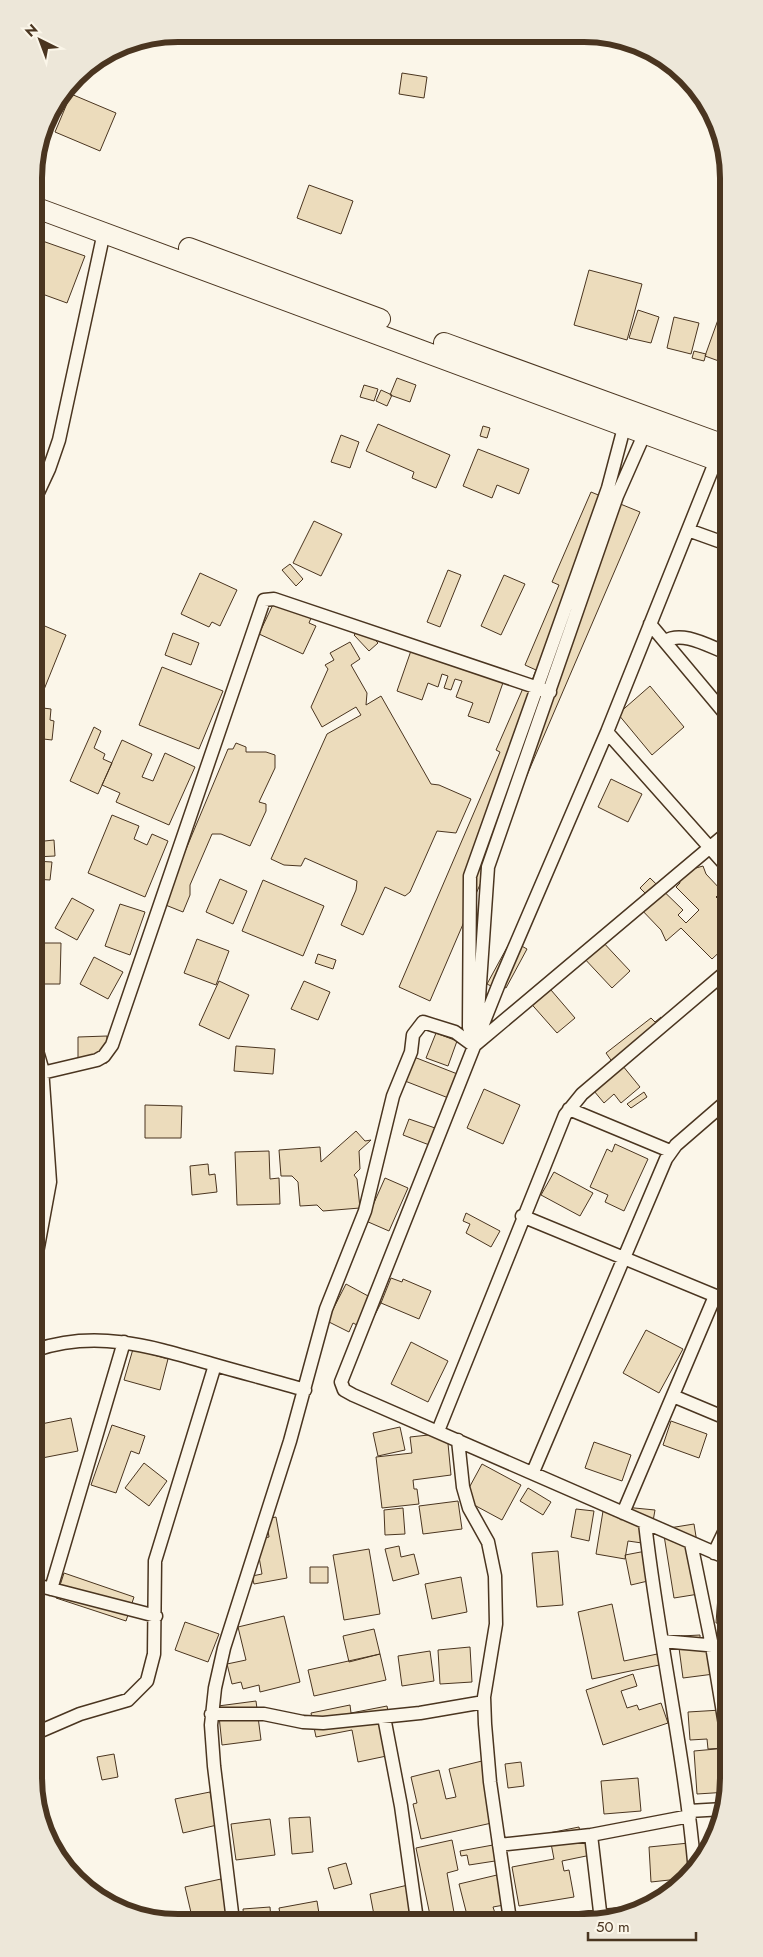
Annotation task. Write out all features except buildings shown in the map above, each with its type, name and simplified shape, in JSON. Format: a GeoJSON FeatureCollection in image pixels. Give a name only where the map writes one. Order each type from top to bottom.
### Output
{"type":"FeatureCollection","features":[{"type":"Feature","properties":{"kind":"main road"},"geometry":{"type":"LineString","coordinates":[[43,195],[627,419]]}},
{"type":"Feature","properties":{"kind":"main road"},"geometry":{"type":"LineString","coordinates":[[43,210],[422,349],[647,426],[720,456]]}},
{"type":"Feature","properties":{"kind":"street"},"geometry":{"type":"LineString","coordinates":[[43,482],[59,440],[104,232]]}},
{"type":"Feature","properties":{"kind":"street"},"geometry":{"type":"LineString","coordinates":[[475,1044],[488,867],[544,690],[571,590],[608,488],[627,419]]}},
{"type":"Feature","properties":{"kind":"street"},"geometry":{"type":"LineString","coordinates":[[475,1044],[470,1034],[469,1017],[470,876],[544,690],[617,496],[647,426]]}},
{"type":"Feature","properties":{"kind":"street"},"geometry":{"type":"LineString","coordinates":[[720,463],[688,530],[607,732],[475,1044],[341,1382],[341,1386],[348,1392],[720,1555]]}},
{"type":"Feature","properties":{"kind":"street"},"geometry":{"type":"LineString","coordinates":[[688,530],[720,541]]}},
{"type":"Feature","properties":{"kind":"street"},"geometry":{"type":"LineString","coordinates":[[43,1073],[97,1060],[104,1056],[112,1045],[146,949],[248,639],[264,600],[274,599],[544,690]]}},
{"type":"Feature","properties":{"kind":"street"},"geometry":{"type":"LineString","coordinates":[[650,624],[720,708]]}},
{"type":"Feature","properties":{"kind":"street"},"geometry":{"type":"LineString","coordinates":[[665,641],[673,637],[685,638],[720,650]]}},
{"type":"Feature","properties":{"kind":"street"},"geometry":{"type":"LineString","coordinates":[[607,732],[720,859]]}},
{"type":"Feature","properties":{"kind":"street"},"geometry":{"type":"LineString","coordinates":[[475,1044],[720,840]]}},
{"type":"Feature","properties":{"kind":"street"},"geometry":{"type":"LineString","coordinates":[[475,862],[488,867]]}},
{"type":"Feature","properties":{"kind":"street"},"geometry":{"type":"LineString","coordinates":[[438,1431],[522,1216],[560,1125],[569,1110],[582,1094],[720,977]]}},
{"type":"Feature","properties":{"kind":"street"},"geometry":{"type":"LineString","coordinates":[[232,1914],[214,1766],[212,1714],[224,1648],[305,1390],[331,1293],[365,1211],[393,1096],[411,1052],[413,1035],[423,1022],[455,1032],[475,1044]]}},
{"type":"Feature","properties":{"kind":"street"},"geometry":{"type":"LineString","coordinates":[[43,1087],[50,1182],[43,1220]]}},
{"type":"Feature","properties":{"kind":"street"},"geometry":{"type":"LineString","coordinates":[[533,1472],[670,1152],[720,1107]]}},
{"type":"Feature","properties":{"kind":"street"},"geometry":{"type":"LineString","coordinates":[[569,1110],[670,1152]]}},
{"type":"Feature","properties":{"kind":"street"},"geometry":{"type":"LineString","coordinates":[[522,1216],[624,1256],[720,1298]]}},
{"type":"Feature","properties":{"kind":"street"},"geometry":{"type":"LineString","coordinates":[[624,1513],[715,1296]]}},
{"type":"Feature","properties":{"kind":"street"},"geometry":{"type":"LineString","coordinates":[[43,1348],[75,1340],[124,1342],[161,1349],[305,1390]]}},
{"type":"Feature","properties":{"kind":"street"},"geometry":{"type":"LineString","coordinates":[[50,1589],[124,1342]]}},
{"type":"Feature","properties":{"kind":"street"},"geometry":{"type":"LineString","coordinates":[[43,1730],[80,1714],[122,1703],[135,1695],[147,1681],[154,1654],[156,1616],[155,1561],[215,1365]]}},
{"type":"Feature","properties":{"kind":"street"},"geometry":{"type":"LineString","coordinates":[[673,1396],[720,1416]]}},
{"type":"Feature","properties":{"kind":"street"},"geometry":{"type":"LineString","coordinates":[[458,1440],[463,1487],[469,1508],[488,1542],[495,1576],[496,1624],[484,1702],[489,1767],[509,1914]]}},
{"type":"Feature","properties":{"kind":"street"},"geometry":{"type":"LineString","coordinates":[[645,1523],[689,1813],[694,1859]]}},
{"type":"Feature","properties":{"kind":"street"},"geometry":{"type":"LineString","coordinates":[[714,1553],[720,1540]]}},
{"type":"Feature","properties":{"kind":"street"},"geometry":{"type":"LineString","coordinates":[[691,1543],[720,1694]]}},
{"type":"Feature","properties":{"kind":"street"},"geometry":{"type":"LineString","coordinates":[[43,1587],[156,1616]]}},
{"type":"Feature","properties":{"kind":"street"},"geometry":{"type":"LineString","coordinates":[[662,1641],[720,1646]]}},
{"type":"Feature","properties":{"kind":"street"},"geometry":{"type":"LineString","coordinates":[[212,1714],[264,1714],[312,1723],[384,1717],[484,1702]]}},
{"type":"Feature","properties":{"kind":"street"},"geometry":{"type":"LineString","coordinates":[[384,1717],[401,1806],[416,1914]]}},
{"type":"Feature","properties":{"kind":"street"},"geometry":{"type":"LineString","coordinates":[[499,1845],[592,1834],[689,1813],[717,1810]]}},
{"type":"Feature","properties":{"kind":"street"},"geometry":{"type":"LineString","coordinates":[[592,1834],[600,1913]]}}]}
